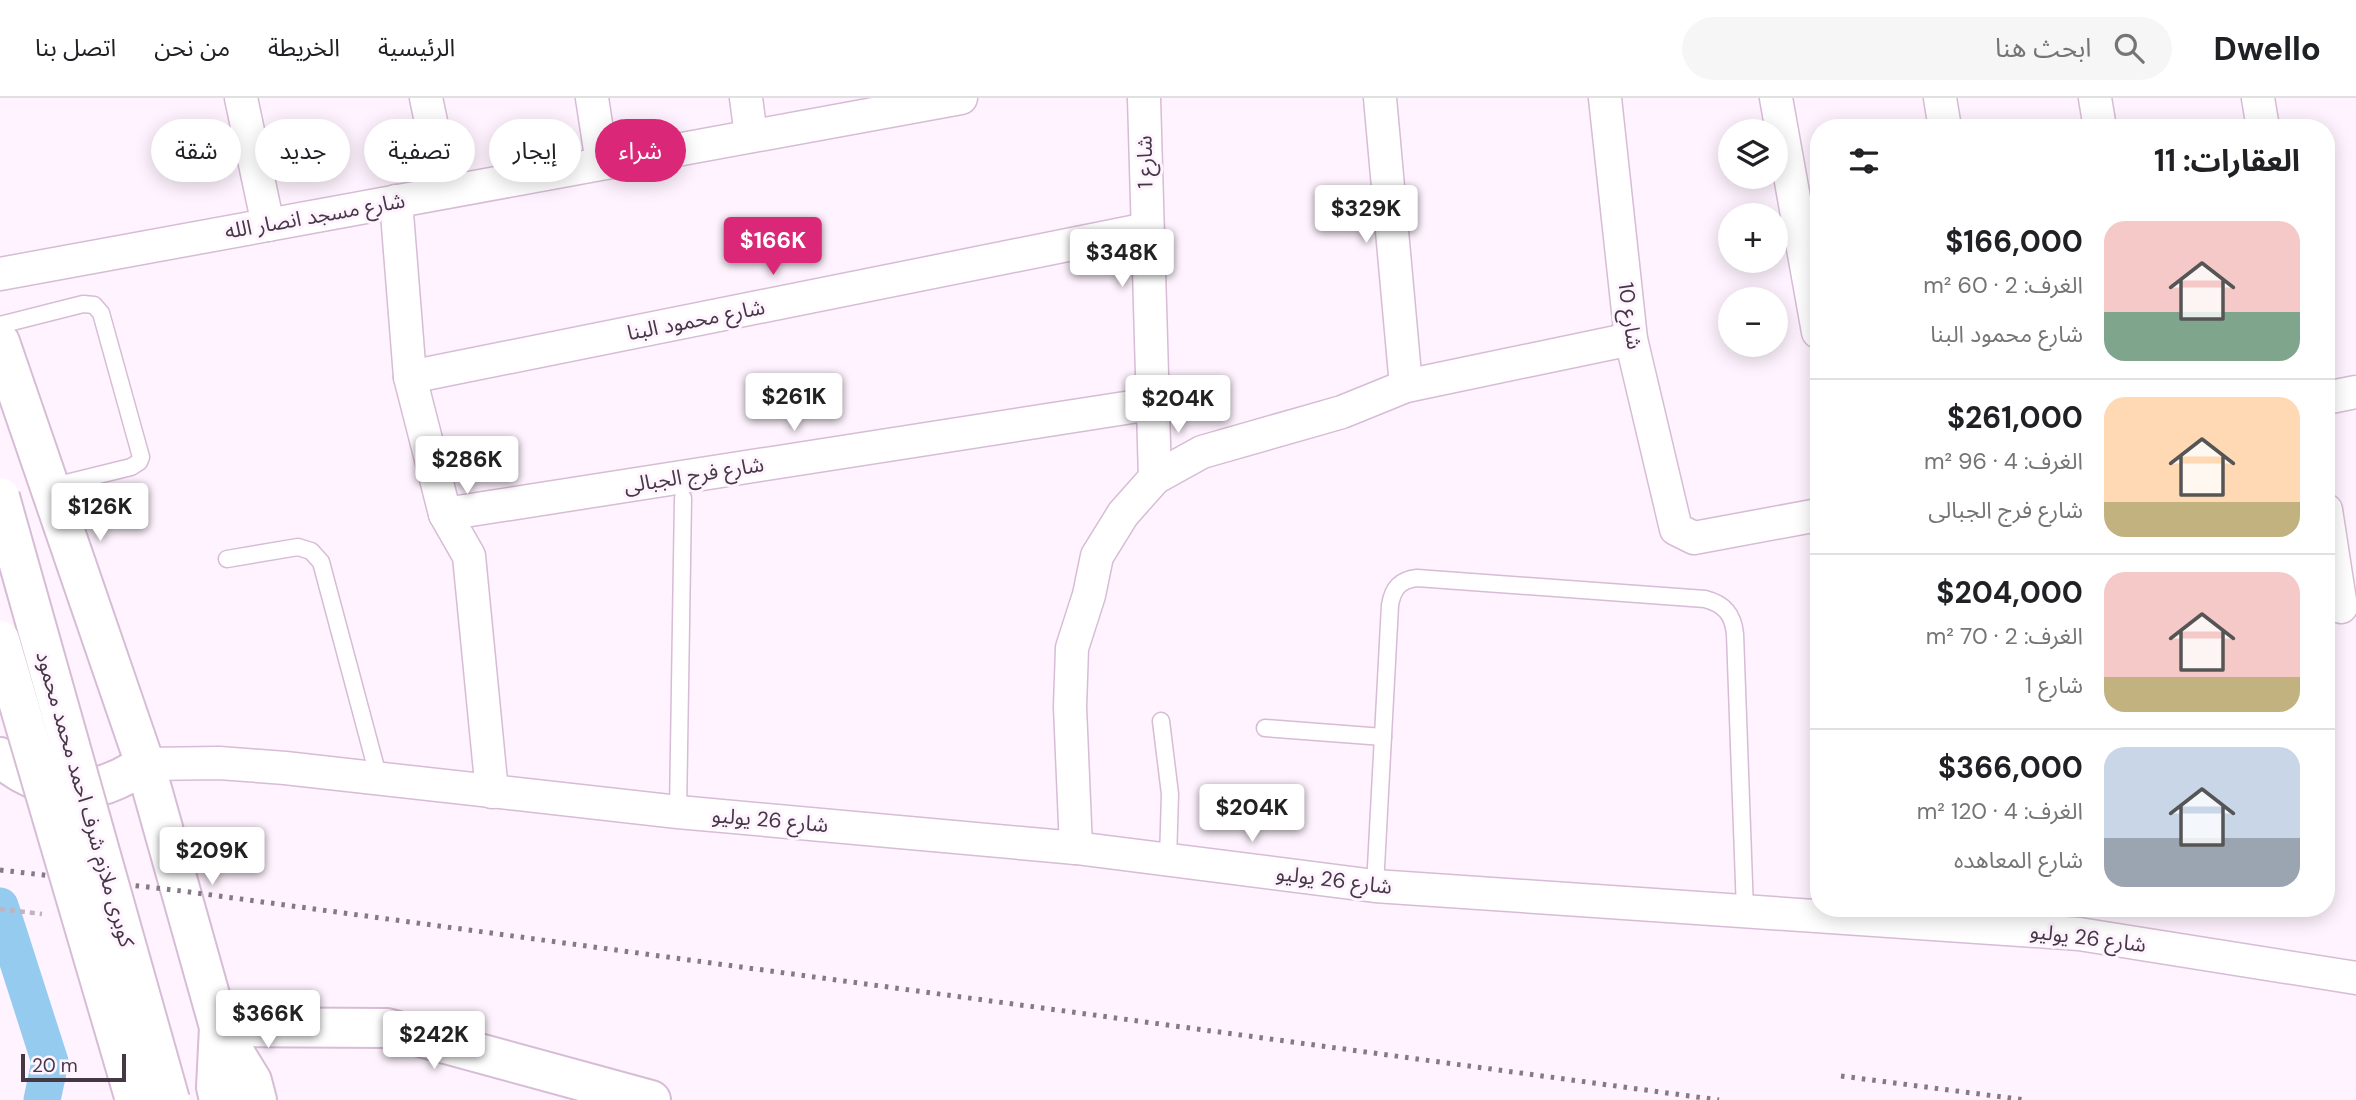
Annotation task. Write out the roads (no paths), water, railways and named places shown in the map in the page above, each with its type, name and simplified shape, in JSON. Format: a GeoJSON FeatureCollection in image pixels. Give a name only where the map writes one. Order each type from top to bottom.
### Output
{"type":"FeatureCollection","features":[{"type":"Feature","properties":{"kind":"main road"},"geometry":{"type":"LineString","coordinates":[[0,342],[145,764],[219,1027],[252,1081],[257,1100]]}},
{"type":"Feature","properties":{"kind":"main road","name":"كوبرى ملازم شرف احمد محمد محمود"},"geometry":{"type":"LineString","coordinates":[[0,497],[170,1100]]}},
{"type":"Feature","properties":{"kind":"main road","name":"كوبرى ملازم شرف احمد محمد محمود"},"geometry":{"type":"LineString","coordinates":[[0,640],[135,1100]]}},
{"type":"Feature","properties":{"kind":"main road"},"geometry":{"type":"LineString","coordinates":[[0,757],[13,770],[45,784],[80,788],[114,782],[145,764]]}},
{"type":"Feature","properties":{"kind":"main road"},"geometry":{"type":"LineString","coordinates":[[219,1027],[216,1087],[219,1100]]}},
{"type":"Feature","properties":{"kind":"main road"},"geometry":{"type":"LineString","coordinates":[[219,1027],[387,1028],[651,1100]]}},
{"type":"Feature","properties":{"kind":"street"},"geometry":{"type":"LineString","coordinates":[[241,98],[268,225]]}},
{"type":"Feature","properties":{"kind":"street"},"geometry":{"type":"LineString","coordinates":[[426,98],[446,192]]}},
{"type":"Feature","properties":{"kind":"street"},"geometry":{"type":"LineString","coordinates":[[592,98],[595,119]]}},
{"type":"Feature","properties":{"kind":"street"},"geometry":{"type":"LineString","coordinates":[[746,98],[751,136]]}},
{"type":"Feature","properties":{"kind":"street","name":"شارع مسجد انصار الله"},"geometry":{"type":"LineString","coordinates":[[686,148],[906,103],[961,98]]}},
{"type":"Feature","properties":{"kind":"street","name":"شارع 1"},"geometry":{"type":"LineString","coordinates":[[1144,98],[1155,478]]}},
{"type":"Feature","properties":{"kind":"street"},"geometry":{"type":"LineString","coordinates":[[1380,98],[1406,386]]}},
{"type":"Feature","properties":{"kind":"street","name":"شارع 10"},"geometry":{"type":"LineString","coordinates":[[1605,98],[1631,339],[1676,529],[1694,537],[1810,516]]}},
{"type":"Feature","properties":{"kind":"street"},"geometry":{"type":"LineString","coordinates":[[1776,98],[1810,287]]}},
{"type":"Feature","properties":{"kind":"street"},"geometry":{"type":"LineString","coordinates":[[1940,98],[1944,119]]}},
{"type":"Feature","properties":{"kind":"street"},"geometry":{"type":"LineString","coordinates":[[2095,98],[2098,119]]}},
{"type":"Feature","properties":{"kind":"street"},"geometry":{"type":"LineString","coordinates":[[2258,98],[2262,119]]}},
{"type":"Feature","properties":{"kind":"street","name":"شارع مسجد انصار الله"},"geometry":{"type":"LineString","coordinates":[[0,274],[595,164]]}},
{"type":"Feature","properties":{"kind":"street"},"geometry":{"type":"LineString","coordinates":[[396,201],[410,377],[445,514],[469,556],[492,792]]}},
{"type":"Feature","properties":{"kind":"street","name":"شارع محمود البنا"},"geometry":{"type":"LineString","coordinates":[[410,377],[1147,229]]}},
{"type":"Feature","properties":{"kind":"street"},"geometry":{"type":"LineString","coordinates":[[1076,848],[1070,707],[1072,648],[1089,595],[1097,556],[1123,514],[1155,478],[1202,452],[1342,412],[1406,386],[1631,339]]}},
{"type":"Feature","properties":{"kind":"street"},"geometry":{"type":"LineString","coordinates":[[2335,396],[2356,391]]}},
{"type":"Feature","properties":{"kind":"street","name":"شارع فرج الجبالى"},"geometry":{"type":"LineString","coordinates":[[445,514],[1151,404]]}},
{"type":"Feature","properties":{"kind":"street"},"geometry":{"type":"LineString","coordinates":[[2335,568],[2341,607]]}},
{"type":"Feature","properties":{"kind":"street","name":"شارع 26 يوليو"},"geometry":{"type":"LineString","coordinates":[[145,764],[219,763],[285,768],[678,812],[1076,848],[1375,886],[1810,915]]}},
{"type":"Feature","properties":{"kind":"street","name":"شارع 26 يوليو"},"geometry":{"type":"LineString","coordinates":[[1832,917],[2079,934],[2356,978]]}},
{"type":"Feature","properties":{"kind":"lane"},"geometry":{"type":"LineString","coordinates":[[0,325],[83,304],[94,305],[101,313],[141,457],[136,465],[131,467],[50,487]]}},
{"type":"Feature","properties":{"kind":"lane"},"geometry":{"type":"LineString","coordinates":[[678,812],[683,498]]}},
{"type":"Feature","properties":{"kind":"lane"},"geometry":{"type":"LineString","coordinates":[[227,559],[298,547],[311,551],[321,562],[379,779]]}},
{"type":"Feature","properties":{"kind":"lane"},"geometry":{"type":"LineString","coordinates":[[1375,886],[1390,605],[1392,594],[1398,585],[1407,579],[1418,578],[1704,599],[1717,602],[1727,610],[1734,622],[1735,634],[1745,911]]}},
{"type":"Feature","properties":{"kind":"lane"},"geometry":{"type":"LineString","coordinates":[[1160,721],[1170,794],[1168,860]]}},
{"type":"Feature","properties":{"kind":"lane"},"geometry":{"type":"LineString","coordinates":[[1265,728],[1382,737]]}},
{"type":"Feature","properties":{"kind":"waterway"},"geometry":{"type":"LineString","coordinates":[[0,906],[50,1062],[42,1100]]}},
{"type":"Feature","properties":{"kind":"railway"},"geometry":{"type":"LineString","coordinates":[[0,870],[182,891],[1719,1100]]}},
{"type":"Feature","properties":{"kind":"railway"},"geometry":{"type":"LineString","coordinates":[[1841,1076],[2026,1100]]}}]}
